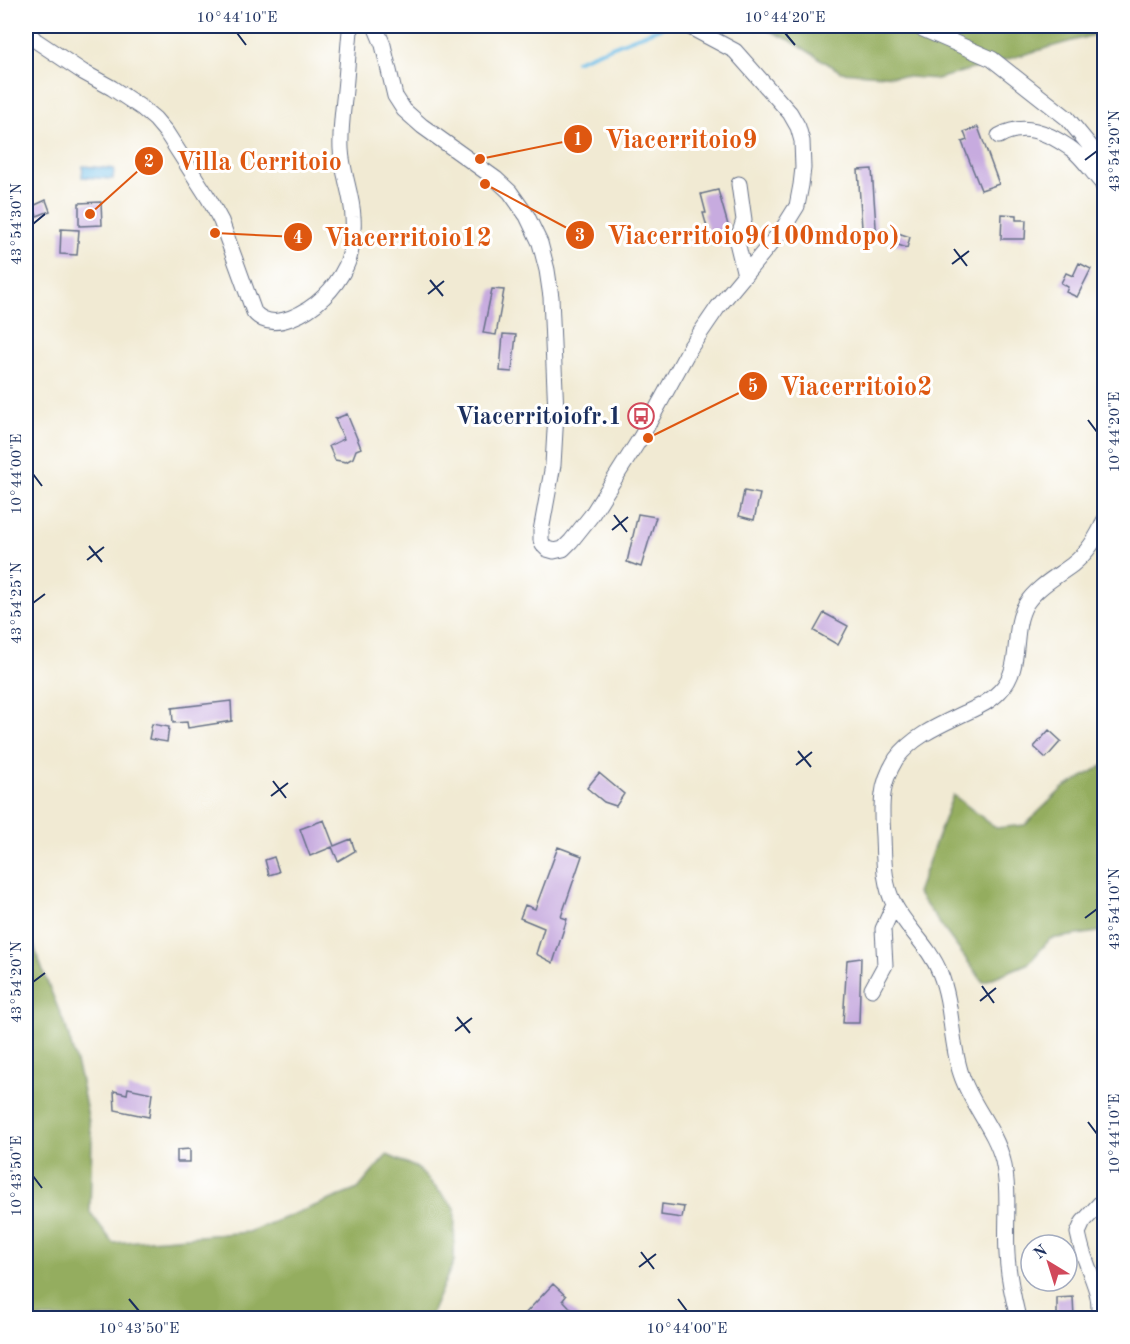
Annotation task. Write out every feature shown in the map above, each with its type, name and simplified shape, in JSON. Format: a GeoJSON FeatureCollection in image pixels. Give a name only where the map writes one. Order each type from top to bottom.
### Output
{"type":"FeatureCollection","features":[{"type":"Feature","properties":{"kind":"street"},"geometry":{"type":"LineString","coordinates":[[26,30],[35,40],[112,88],[155,119],[190,168],[221,221],[254,312],[258,317],[280,322],[293,318],[321,299],[333,288],[347,264],[352,243],[353,216],[341,151],[341,134],[350,31],[353,26]]}},
{"type":"Feature","properties":{"kind":"street"},"geometry":{"type":"LineString","coordinates":[[375,26],[383,45],[395,96],[404,110],[510,192],[527,216],[540,243],[551,297],[556,413],[553,465],[541,540],[547,549],[554,551],[562,549],[571,541],[591,516],[641,437],[690,348],[718,307],[782,230],[796,206],[803,168],[802,141],[798,127],[790,113],[743,59],[728,46],[688,26]]}},
{"type":"Feature","properties":{"kind":"street"},"geometry":{"type":"LineString","coordinates":[[916,26],[992,58],[1066,118],[1104,163]]}},
{"type":"Feature","properties":{"kind":"street"},"geometry":{"type":"LineString","coordinates":[[999,136],[1022,128],[1040,132],[1071,148],[1104,184]]}},
{"type":"Feature","properties":{"kind":"street"},"geometry":{"type":"LineString","coordinates":[[739,184],[744,220],[737,242],[745,275]]}},
{"type":"Feature","properties":{"kind":"street"},"geometry":{"type":"LineString","coordinates":[[1018,1318],[1006,1254],[1006,1177],[998,1147],[960,1073],[946,991],[940,972],[932,955],[903,918],[889,893],[885,879],[883,792],[887,776],[896,760],[920,735],[982,705],[1008,683],[1017,652],[1019,619],[1024,606],[1033,594],[1074,563],[1090,546],[1104,521]]}},
{"type":"Feature","properties":{"kind":"street"},"geometry":{"type":"LineString","coordinates":[[872,989],[885,965],[883,929],[894,905]]}},
{"type":"Feature","properties":{"kind":"street"},"geometry":{"type":"LineString","coordinates":[[1098,1318],[1101,1289],[1085,1260],[1078,1233],[1083,1222],[1104,1199]]}},
{"type":"Feature","properties":{"kind":"green space"},"geometry":{"type":"Polygon","coordinates":[[[759,26],[1104,26],[1104,32],[937,79],[841,72],[790,40],[759,26]]]}},
{"type":"Feature","properties":{"kind":"green space"},"geometry":{"type":"Polygon","coordinates":[[[1104,765],[1104,893],[1101,896],[1104,909],[1104,931],[1050,939],[1029,963],[983,982],[917,893],[953,795],[996,828],[1025,825],[1063,788],[1104,765]]]}},
{"type":"Feature","properties":{"kind":"green space"},"geometry":{"type":"Polygon","coordinates":[[[26,924],[67,1030],[80,1077],[92,1137],[90,1212],[113,1243],[248,1232],[358,1189],[387,1155],[417,1168],[455,1208],[454,1261],[429,1318],[26,1318],[26,924]]]}},
{"type":"Feature","properties":{"kind":"water"},"geometry":{"type":"Polygon","coordinates":[[[83,166],[114,169],[113,179],[82,177],[83,166]]]}},
{"type":"Feature","properties":{"kind":"building"},"geometry":{"type":"Polygon","coordinates":[[[978,127],[999,184],[981,190],[962,142],[967,140],[964,132],[978,127]]]}},
{"type":"Feature","properties":{"kind":"building"},"geometry":{"type":"Polygon","coordinates":[[[872,169],[877,241],[863,242],[858,170],[872,169]]]}},
{"type":"Feature","properties":{"kind":"building"},"geometry":{"type":"Polygon","coordinates":[[[718,190],[730,232],[729,236],[711,241],[703,213],[706,213],[701,194],[718,190]]]}},
{"type":"Feature","properties":{"kind":"building"},"geometry":{"type":"Polygon","coordinates":[[[46,200],[50,211],[37,216],[33,206],[46,200]]]}},
{"type":"Feature","properties":{"kind":"building"},"geometry":{"type":"Polygon","coordinates":[[[101,202],[102,225],[79,226],[79,203],[101,202]]]}},
{"type":"Feature","properties":{"kind":"building"},"geometry":{"type":"Polygon","coordinates":[[[1002,214],[1016,215],[1016,220],[1026,220],[1025,239],[1001,239],[1002,214]]]}},
{"type":"Feature","properties":{"kind":"building"},"geometry":{"type":"Polygon","coordinates":[[[61,229],[79,230],[77,255],[60,254],[61,229]]]}},
{"type":"Feature","properties":{"kind":"building"},"geometry":{"type":"Polygon","coordinates":[[[898,233],[910,237],[907,248],[895,244],[898,233]]]}},
{"type":"Feature","properties":{"kind":"building"},"geometry":{"type":"Polygon","coordinates":[[[1079,263],[1091,269],[1077,297],[1066,292],[1068,287],[1061,283],[1066,273],[1073,276],[1079,263]]]}},
{"type":"Feature","properties":{"kind":"building"},"geometry":{"type":"Polygon","coordinates":[[[492,289],[504,290],[496,335],[483,333],[492,289]]]}},
{"type":"Feature","properties":{"kind":"building"},"geometry":{"type":"Polygon","coordinates":[[[503,334],[516,335],[512,372],[500,371],[503,334]]]}},
{"type":"Feature","properties":{"kind":"building"},"geometry":{"type":"Polygon","coordinates":[[[347,414],[361,448],[356,450],[353,458],[346,462],[335,460],[329,446],[344,439],[335,419],[347,414]]]}},
{"type":"Feature","properties":{"kind":"building"},"geometry":{"type":"Polygon","coordinates":[[[744,491],[760,494],[754,520],[739,516],[744,491]]]}},
{"type":"Feature","properties":{"kind":"building"},"geometry":{"type":"Polygon","coordinates":[[[638,514],[656,517],[641,567],[627,562],[638,514]]]}},
{"type":"Feature","properties":{"kind":"building"},"geometry":{"type":"Polygon","coordinates":[[[824,613],[848,626],[838,645],[814,631],[824,613]]]}},
{"type":"Feature","properties":{"kind":"building"},"geometry":{"type":"Polygon","coordinates":[[[231,701],[232,721],[188,728],[187,722],[173,723],[172,708],[231,701]]]}},
{"type":"Feature","properties":{"kind":"building"},"geometry":{"type":"Polygon","coordinates":[[[152,724],[169,727],[167,742],[149,739],[152,724]]]}},
{"type":"Feature","properties":{"kind":"building"},"geometry":{"type":"Polygon","coordinates":[[[1049,730],[1061,741],[1046,758],[1034,747],[1049,730]]]}},
{"type":"Feature","properties":{"kind":"building"},"geometry":{"type":"Polygon","coordinates":[[[599,773],[624,794],[616,806],[604,802],[587,788],[599,773]]]}},
{"type":"Feature","properties":{"kind":"building"},"geometry":{"type":"Polygon","coordinates":[[[324,820],[334,846],[351,839],[355,851],[338,861],[332,847],[310,856],[300,829],[324,820]]]}},
{"type":"Feature","properties":{"kind":"building"},"geometry":{"type":"Polygon","coordinates":[[[558,847],[582,856],[561,917],[567,919],[553,963],[536,954],[544,928],[520,918],[525,905],[535,909],[558,847]]]}},
{"type":"Feature","properties":{"kind":"building"},"geometry":{"type":"Polygon","coordinates":[[[274,857],[279,872],[269,875],[265,860],[274,857]]]}},
{"type":"Feature","properties":{"kind":"building"},"geometry":{"type":"Polygon","coordinates":[[[861,958],[859,1023],[843,1023],[847,960],[861,958]]]}},
{"type":"Feature","properties":{"kind":"building"},"geometry":{"type":"Polygon","coordinates":[[[128,1088],[152,1093],[149,1117],[115,1110],[114,1091],[127,1094],[128,1088]]]}},
{"type":"Feature","properties":{"kind":"building"},"geometry":{"type":"Polygon","coordinates":[[[190,1149],[190,1162],[177,1162],[177,1150],[190,1149]]]}},
{"type":"Feature","properties":{"kind":"building"},"geometry":{"type":"Polygon","coordinates":[[[662,1204],[684,1207],[682,1218],[661,1215],[662,1204]]]}},
{"type":"Feature","properties":{"kind":"building"},"geometry":{"type":"Polygon","coordinates":[[[553,1284],[566,1296],[563,1300],[580,1318],[521,1318],[553,1284]]]}},
{"type":"Feature","properties":{"kind":"building"},"geometry":{"type":"Polygon","coordinates":[[[1073,1297],[1074,1318],[1057,1318],[1057,1298],[1073,1297]]]}},
{"type":"Feature","properties":{"kind":"waterway"},"geometry":{"type":"LineString","coordinates":[[576,61],[665,26]]}},
{"type":"Feature","properties":{"kind":"place","name":"Viacerritoio9"},"geometry":{"type":"Point","coordinates":[480,159]}},
{"type":"Feature","properties":{"kind":"place","name":"Viacerritoio9(100mdopo)"},"geometry":{"type":"Point","coordinates":[485,184]}},
{"type":"Feature","properties":{"kind":"place","name":"Villa Cerritoio"},"geometry":{"type":"Point","coordinates":[90,214]}},
{"type":"Feature","properties":{"kind":"place","name":"Viacerritoio12"},"geometry":{"type":"Point","coordinates":[215,233]}},
{"type":"Feature","properties":{"kind":"place","name":"Viacerritoiofr.1"},"geometry":{"type":"Point","coordinates":[641,416]}},
{"type":"Feature","properties":{"kind":"place","name":"Viacerritoio2"},"geometry":{"type":"Point","coordinates":[648,438]}}]}
